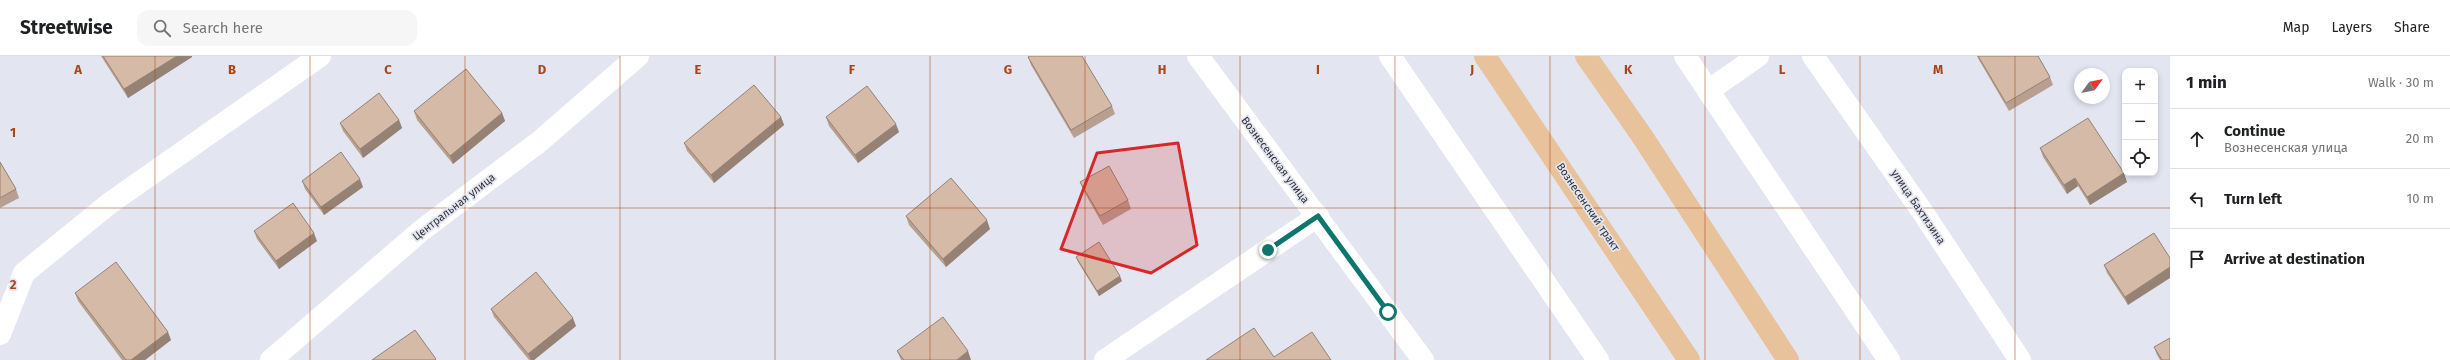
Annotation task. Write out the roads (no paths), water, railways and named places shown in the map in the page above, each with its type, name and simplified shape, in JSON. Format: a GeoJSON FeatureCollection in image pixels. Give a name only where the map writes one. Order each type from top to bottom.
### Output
{"type":"FeatureCollection","features":[{"type":"Feature","properties":{"kind":"main road","name":"Вознесенский тракт"},"geometry":{"type":"LineString","coordinates":[[1485,56],[1689,360]]}},
{"type":"Feature","properties":{"kind":"main road"},"geometry":{"type":"LineString","coordinates":[[1586,56],[1642,136],[1788,360]]}},
{"type":"Feature","properties":{"kind":"street"},"geometry":{"type":"LineString","coordinates":[[0,334],[24,272],[110,203],[320,56]]}},
{"type":"Feature","properties":{"kind":"street","name":"Центральная улица"},"geometry":{"type":"LineString","coordinates":[[271,360],[422,230],[539,142],[638,56]]}},
{"type":"Feature","properties":{"kind":"street","name":"Вознесенская улица"},"geometry":{"type":"LineString","coordinates":[[1198,56],[1318,216],[1423,360]]}},
{"type":"Feature","properties":{"kind":"street"},"geometry":{"type":"LineString","coordinates":[[1390,56],[1598,360]]}},
{"type":"Feature","properties":{"kind":"street"},"geometry":{"type":"LineString","coordinates":[[1685,56],[1889,360]]}},
{"type":"Feature","properties":{"kind":"street"},"geometry":{"type":"LineString","coordinates":[[1708,91],[1758,56]]}},
{"type":"Feature","properties":{"kind":"street","name":"улица Бахтизина"},"geometry":{"type":"LineString","coordinates":[[1812,56],[1924,214],[2020,360]]}},
{"type":"Feature","properties":{"kind":"street"},"geometry":{"type":"LineString","coordinates":[[1105,360],[1318,216]]}}]}
